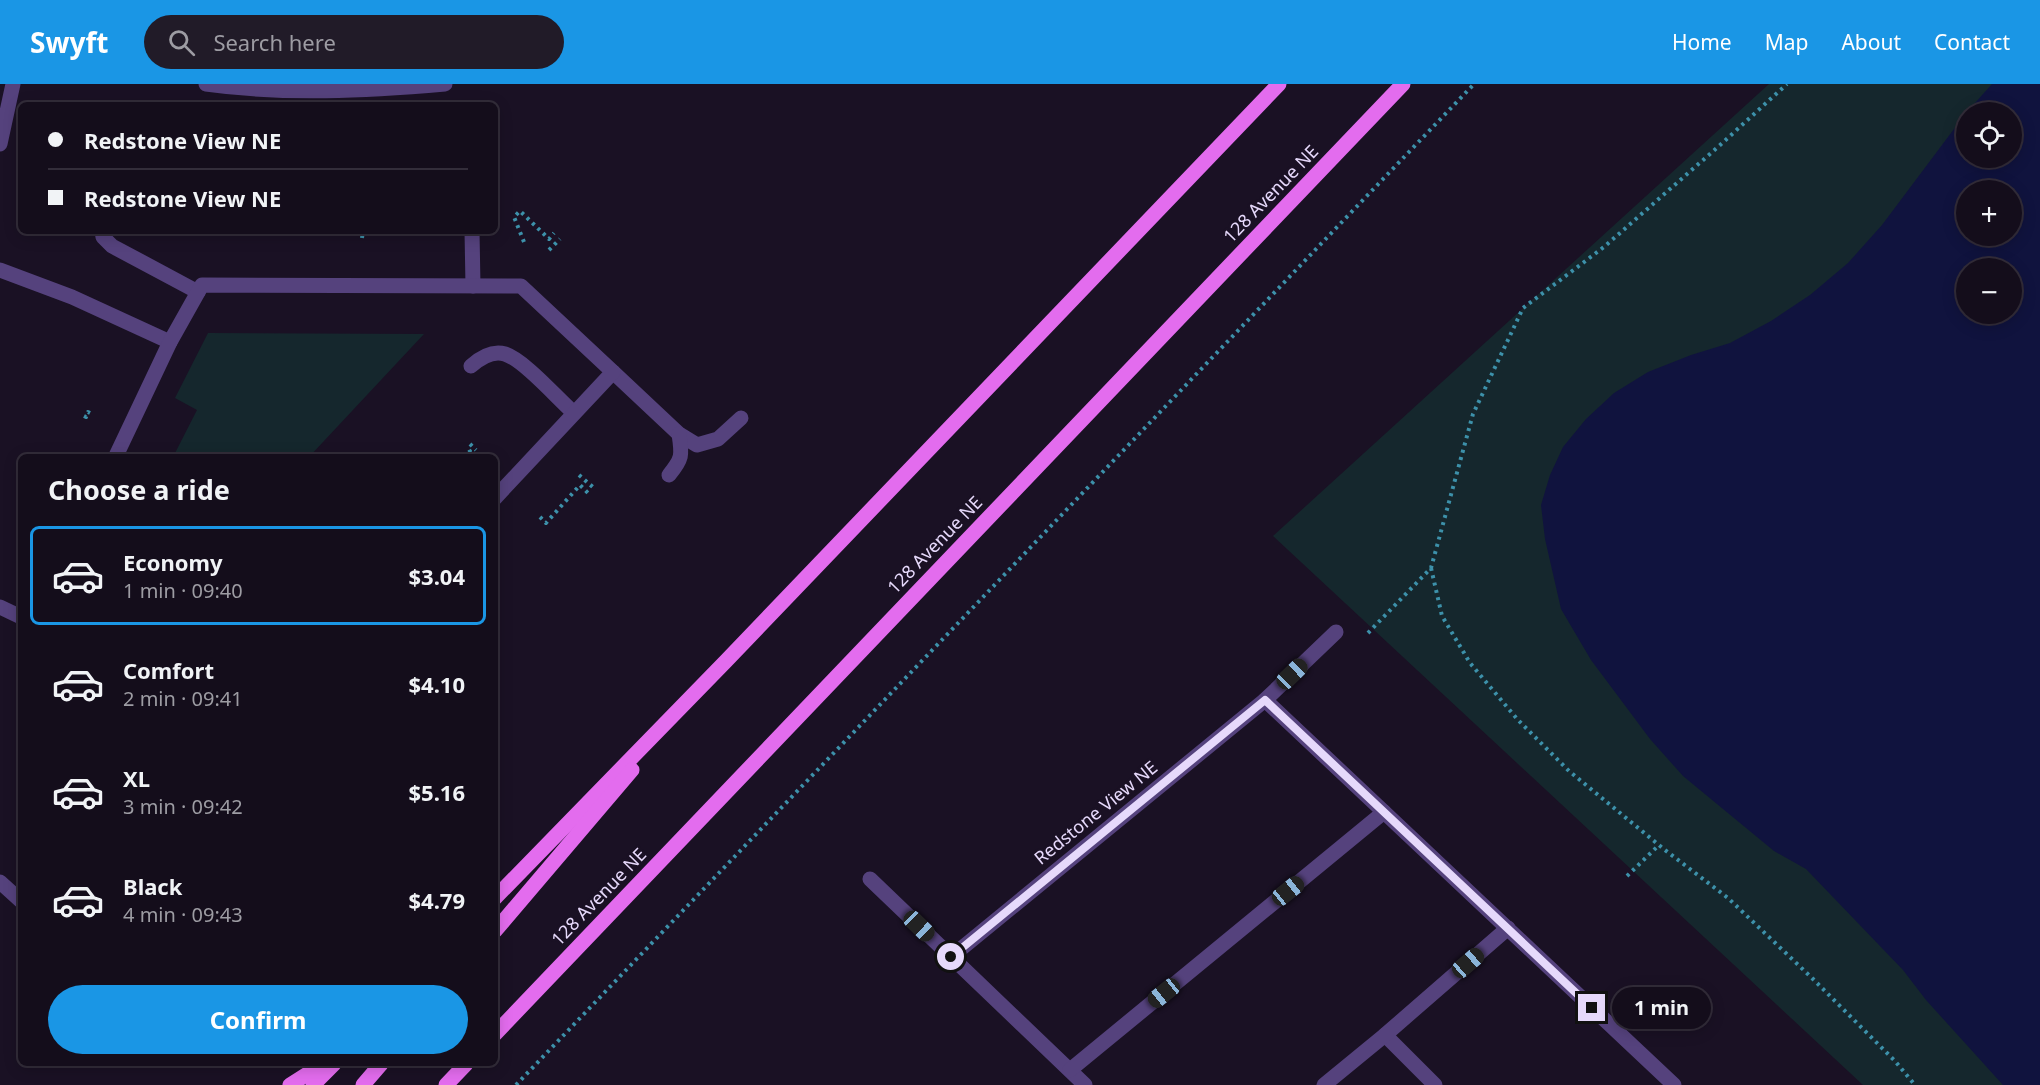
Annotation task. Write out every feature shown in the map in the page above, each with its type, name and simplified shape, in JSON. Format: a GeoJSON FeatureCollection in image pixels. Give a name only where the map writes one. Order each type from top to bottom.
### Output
{"type":"FeatureCollection","features":[{"type":"Feature","properties":{"kind":"main road"},"geometry":{"type":"LineString","coordinates":[[498,895],[726,661],[1279,84]]}},
{"type":"Feature","properties":{"kind":"main road"},"geometry":{"type":"LineString","coordinates":[[1378,110],[1397,84]]}},
{"type":"Feature","properties":{"kind":"main road","name":"128 Avenue NE"},"geometry":{"type":"LineString","coordinates":[[498,1031],[1404,84]]}},
{"type":"Feature","properties":{"kind":"main road"},"geometry":{"type":"LineString","coordinates":[[1378,110],[1408,84]]}},
{"type":"Feature","properties":{"kind":"main road"},"geometry":{"type":"LineString","coordinates":[[498,927],[726,661]]}},
{"type":"Feature","properties":{"kind":"main road"},"geometry":{"type":"LineString","coordinates":[[290,1085],[320,1066]]}},
{"type":"Feature","properties":{"kind":"main road"},"geometry":{"type":"LineString","coordinates":[[313,1085],[332,1066]]}},
{"type":"Feature","properties":{"kind":"main road"},"geometry":{"type":"LineString","coordinates":[[363,1085],[379,1066]]}},
{"type":"Feature","properties":{"kind":"main road"},"geometry":{"type":"LineString","coordinates":[[446,1085],[464,1066]]}},
{"type":"Feature","properties":{"kind":"street"},"geometry":{"type":"LineString","coordinates":[[0,141],[13,84]]}},
{"type":"Feature","properties":{"kind":"street"},"geometry":{"type":"LineString","coordinates":[[206,84],[236,88],[369,91],[446,84]]}},
{"type":"Feature","properties":{"kind":"street"},"geometry":{"type":"LineString","coordinates":[[102,234],[112,246],[198,292]]}},
{"type":"Feature","properties":{"kind":"street"},"geometry":{"type":"LineString","coordinates":[[472,234],[473,286]]}},
{"type":"Feature","properties":{"kind":"street"},"geometry":{"type":"LineString","coordinates":[[0,270],[72,297],[170,342]]}},
{"type":"Feature","properties":{"kind":"street"},"geometry":{"type":"LineString","coordinates":[[116,454],[170,342],[202,285],[521,286],[679,434],[697,445],[718,439],[741,418]]}},
{"type":"Feature","properties":{"kind":"street"},"geometry":{"type":"LineString","coordinates":[[471,366],[482,356],[504,354],[523,366],[574,413]]}},
{"type":"Feature","properties":{"kind":"street"},"geometry":{"type":"LineString","coordinates":[[498,495],[613,372]]}},
{"type":"Feature","properties":{"kind":"street"},"geometry":{"type":"LineString","coordinates":[[669,475],[680,461],[682,452],[679,434]]}},
{"type":"Feature","properties":{"kind":"street"},"geometry":{"type":"LineString","coordinates":[[0,607],[18,616]]}},
{"type":"Feature","properties":{"kind":"street","name":"Redstone View NE"},"geometry":{"type":"LineString","coordinates":[[951,957],[1265,700],[1336,632]]}},
{"type":"Feature","properties":{"kind":"street"},"geometry":{"type":"LineString","coordinates":[[1265,700],[1674,1085]]}},
{"type":"Feature","properties":{"kind":"street"},"geometry":{"type":"LineString","coordinates":[[1070,1070],[1384,812]]}},
{"type":"Feature","properties":{"kind":"street"},"geometry":{"type":"LineString","coordinates":[[870,879],[1085,1085]]}},
{"type":"Feature","properties":{"kind":"street"},"geometry":{"type":"LineString","coordinates":[[0,882],[18,898]]}},
{"type":"Feature","properties":{"kind":"street"},"geometry":{"type":"LineString","coordinates":[[1324,1085],[1508,928]]}},
{"type":"Feature","properties":{"kind":"street"},"geometry":{"type":"LineString","coordinates":[[1385,1035],[1435,1085]]}},
{"type":"Feature","properties":{"kind":"path"},"geometry":{"type":"LineString","coordinates":[[516,1085],[1474,84]]}},
{"type":"Feature","properties":{"kind":"path"},"geometry":{"type":"LineString","coordinates":[[1787,84],[1719,147],[1604,247],[1523,308],[1473,414],[1431,568],[1442,616],[1470,663],[1518,720],[1569,771],[1728,898],[1813,979],[1916,1085]]}},
{"type":"Feature","properties":{"kind":"path"},"geometry":{"type":"LineString","coordinates":[[524,242],[514,217],[520,211],[549,239],[554,233]]}},
{"type":"Feature","properties":{"kind":"path"},"geometry":{"type":"LineString","coordinates":[[362,238],[363,234]]}},
{"type":"Feature","properties":{"kind":"path"},"geometry":{"type":"LineString","coordinates":[[549,250],[560,239]]}},
{"type":"Feature","properties":{"kind":"path"},"geometry":{"type":"LineString","coordinates":[[85,418],[88,412],[90,413]]}},
{"type":"Feature","properties":{"kind":"path"},"geometry":{"type":"LineString","coordinates":[[467,454],[470,451],[468,446],[476,450]]}},
{"type":"Feature","properties":{"kind":"path"},"geometry":{"type":"LineString","coordinates":[[579,475],[595,489]]}},
{"type":"Feature","properties":{"kind":"path"},"geometry":{"type":"LineString","coordinates":[[540,517],[546,523],[580,485],[590,495]]}},
{"type":"Feature","properties":{"kind":"path"},"geometry":{"type":"LineString","coordinates":[[1368,633],[1431,568]]}},
{"type":"Feature","properties":{"kind":"path"},"geometry":{"type":"LineString","coordinates":[[1627,876],[1659,845]]}},
{"type":"Feature","properties":{"kind":"shaded area"},"geometry":{"type":"Polygon","coordinates":[[[1769,84],[2040,84],[2040,1085],[1863,1085],[1273,536],[1769,84]]]}},
{"type":"Feature","properties":{"kind":"shaded area"},"geometry":{"type":"Polygon","coordinates":[[[1992,84],[2040,84],[2040,1085],[2003,1085],[1926,1000],[1903,970],[1806,869],[1774,851],[1683,776],[1650,739],[1591,660],[1561,609],[1545,539],[1541,505],[1550,475],[1563,447],[1586,419],[1614,393],[1648,372],[1730,343],[1771,321],[1810,295],[1848,263],[1882,225],[1956,126],[1956,168],[2022,168],[2022,102],[1976,102],[1992,84]]]}},
{"type":"Feature","properties":{"kind":"shaded area"},"geometry":{"type":"Polygon","coordinates":[[[208,333],[424,334],[312,454],[175,454],[197,410],[175,398],[208,333]]]}},
{"type":"Feature","properties":{"kind":"route"},"geometry":{"type":"LineString","coordinates":[[951,957],[1265,700],[1592,1008]]}}]}
